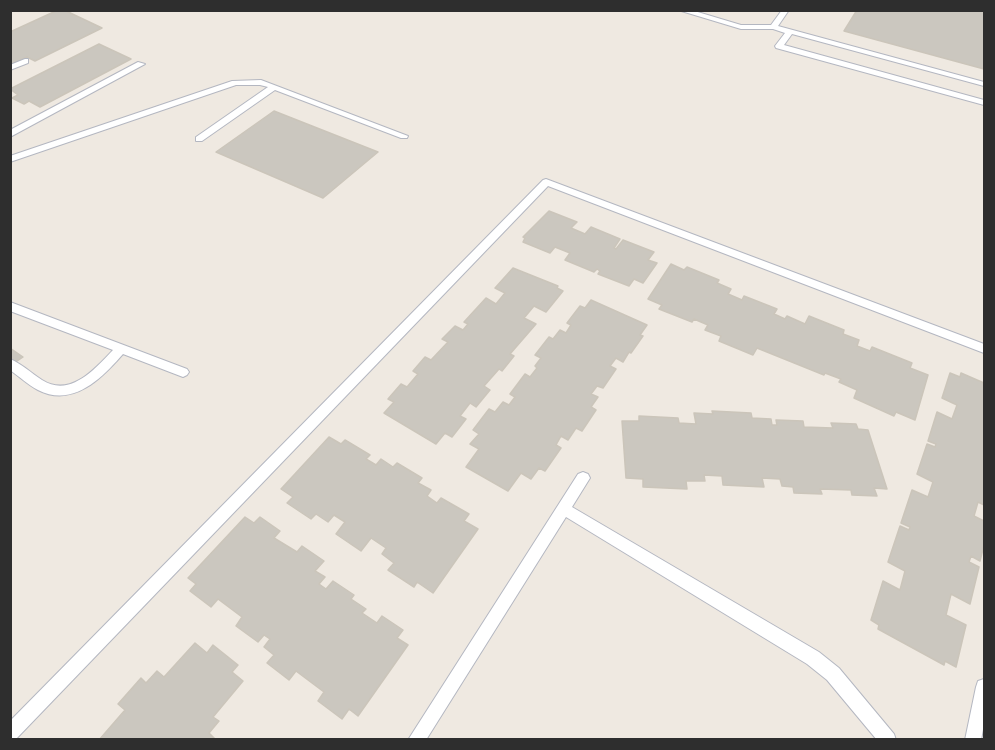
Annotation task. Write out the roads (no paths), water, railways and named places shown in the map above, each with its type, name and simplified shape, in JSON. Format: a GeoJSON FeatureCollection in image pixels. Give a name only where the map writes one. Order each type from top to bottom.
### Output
{"type":"FeatureCollection","features":[{"type":"Feature","properties":{"kind":"lane"},"geometry":{"type":"LineString","coordinates":[[681,10],[741,27],[773,27],[984,84]]}},
{"type":"Feature","properties":{"kind":"lane"},"geometry":{"type":"LineString","coordinates":[[773,27],[786,10]]}},
{"type":"Feature","properties":{"kind":"lane"},"geometry":{"type":"LineString","coordinates":[[789,32],[779,46],[984,103]]}},
{"type":"Feature","properties":{"kind":"lane"},"geometry":{"type":"LineString","coordinates":[[10,68],[25,61]]}},
{"type":"Feature","properties":{"kind":"lane"},"geometry":{"type":"LineString","coordinates":[[10,134],[141,64]]}},
{"type":"Feature","properties":{"kind":"lane"},"geometry":{"type":"LineString","coordinates":[[10,159],[235,84],[261,82],[404,136]]}},
{"type":"Feature","properties":{"kind":"lane"},"geometry":{"type":"LineString","coordinates":[[199,139],[274,87]]}},
{"type":"Feature","properties":{"kind":"lane"},"geometry":{"type":"LineString","coordinates":[[10,734],[546,182],[984,348]]}},
{"type":"Feature","properties":{"kind":"lane"},"geometry":{"type":"LineString","coordinates":[[10,306],[183,372]]}},
{"type":"Feature","properties":{"kind":"lane"},"geometry":{"type":"LineString","coordinates":[[10,364],[47,388],[66,390],[91,381],[122,348]]}},
{"type":"Feature","properties":{"kind":"lane"},"geometry":{"type":"LineString","coordinates":[[416,740],[583,478]]}},
{"type":"Feature","properties":{"kind":"lane"},"geometry":{"type":"LineString","coordinates":[[564,509],[813,658],[833,674],[888,740]]}},
{"type":"Feature","properties":{"kind":"lane"},"geometry":{"type":"LineString","coordinates":[[973,740],[984,687]]}}]}
